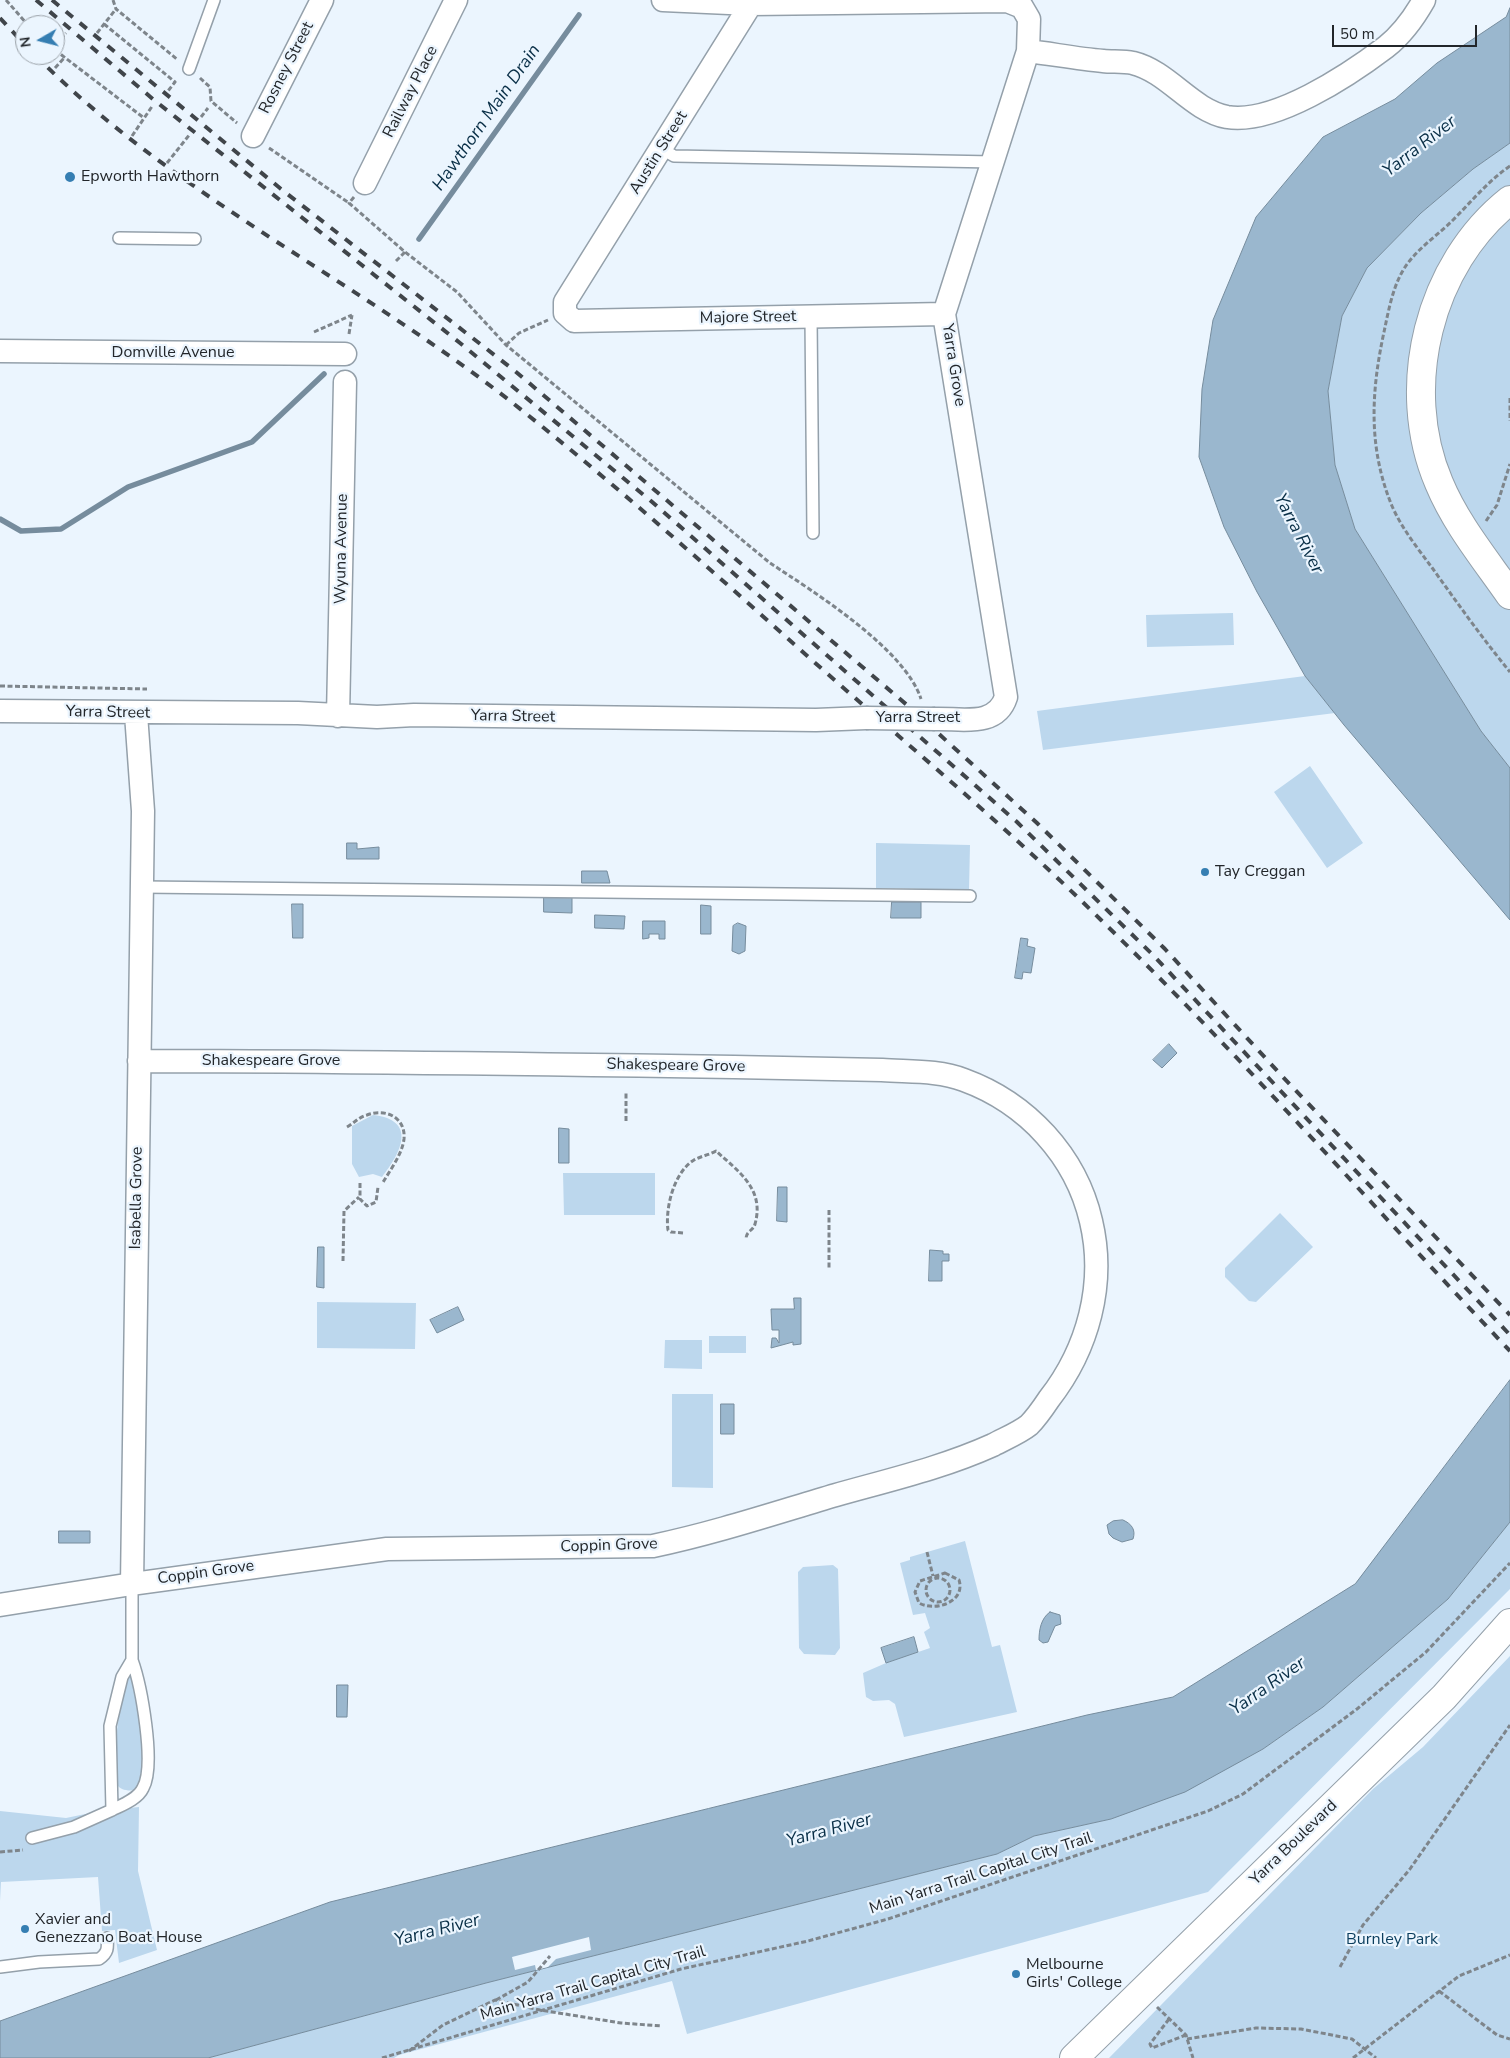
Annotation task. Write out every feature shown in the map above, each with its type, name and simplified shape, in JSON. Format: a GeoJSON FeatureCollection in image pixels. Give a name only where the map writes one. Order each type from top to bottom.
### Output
{"type":"FeatureCollection","features":[{"type":"Feature","properties":{"kind":"main road"},"geometry":{"type":"LineString","coordinates":[[1510,200],[1489,219],[1464,250],[1448,276],[1430,323],[1423,357],[1420,399],[1424,435],[1438,481],[1452,512],[1510,595]]}},
{"type":"Feature","properties":{"kind":"main road","name":"Yarra Boulevard"},"geometry":{"type":"LineString","coordinates":[[1074,2058],[1444,1696],[1510,1623]]}},
{"type":"Feature","properties":{"kind":"street","name":"Rosney Street"},"geometry":{"type":"LineString","coordinates":[[253,136],[322,0]]}},
{"type":"Feature","properties":{"kind":"street","name":"Railway Place"},"geometry":{"type":"LineString","coordinates":[[365,183],[456,0]]}},
{"type":"Feature","properties":{"kind":"street","name":"Yarra Grove"},"geometry":{"type":"LineString","coordinates":[[663,0],[751,4],[1007,0],[1022,6],[1029,20],[1028,50],[994,162],[944,314],[1005,688]]}},
{"type":"Feature","properties":{"kind":"street"},"geometry":{"type":"LineString","coordinates":[[1028,50],[1104,62],[1133,63],[1173,83],[1214,114],[1247,118],[1287,107],[1307,98],[1387,46],[1411,20],[1424,0]]}},
{"type":"Feature","properties":{"kind":"street","name":"Austin Street"},"geometry":{"type":"LineString","coordinates":[[565,307],[751,4]]}},
{"type":"Feature","properties":{"kind":"street","name":"Majore Street"},"geometry":{"type":"LineString","coordinates":[[565,307],[574,320],[944,314]]}},
{"type":"Feature","properties":{"kind":"street","name":"Domville Avenue"},"geometry":{"type":"LineString","coordinates":[[0,351],[345,354]]}},
{"type":"Feature","properties":{"kind":"street","name":"Wyuna Avenue"},"geometry":{"type":"LineString","coordinates":[[338,716],[345,382]]}},
{"type":"Feature","properties":{"kind":"street","name":"Yarra Street"},"geometry":{"type":"LineString","coordinates":[[0,711],[145,714],[298,713],[377,717],[414,715],[816,720],[935,718],[979,720],[990,717],[1002,707],[1005,688]]}},
{"type":"Feature","properties":{"kind":"street","name":"Isabella Grove"},"geometry":{"type":"LineString","coordinates":[[132,1584],[145,714]]}},
{"type":"Feature","properties":{"kind":"street","name":"Shakespeare Grove"},"geometry":{"type":"LineString","coordinates":[[139,1061],[378,1062],[843,1069],[935,1073],[964,1080],[994,1095],[1021,1113],[1050,1137],[1072,1169],[1082,1190],[1094,1231],[1096,1269]]}},
{"type":"Feature","properties":{"kind":"street","name":"Coppin Grove"},"geometry":{"type":"LineString","coordinates":[[0,1605],[132,1584],[387,1549],[653,1546],[696,1537],[946,1464],[998,1442],[1028,1426],[1067,1376],[1082,1345],[1093,1306],[1096,1269]]}},
{"type":"Feature","properties":{"kind":"lane"},"geometry":{"type":"LineString","coordinates":[[189,69],[214,0]]}},
{"type":"Feature","properties":{"kind":"lane"},"geometry":{"type":"LineString","coordinates":[[662,149],[674,156],[986,160],[994,162]]}},
{"type":"Feature","properties":{"kind":"lane"},"geometry":{"type":"LineString","coordinates":[[119,238],[195,238]]}},
{"type":"Feature","properties":{"kind":"lane"},"geometry":{"type":"LineString","coordinates":[[811,317],[813,532]]}},
{"type":"Feature","properties":{"kind":"lane"},"geometry":{"type":"LineString","coordinates":[[142,887],[970,896]]}},
{"type":"Feature","properties":{"kind":"lane"},"geometry":{"type":"LineString","coordinates":[[32,1838],[74,1827],[129,1802],[143,1789],[147,1774],[146,1727],[143,1701],[132,1660],[132,1584]]}},
{"type":"Feature","properties":{"kind":"lane"},"geometry":{"type":"LineString","coordinates":[[112,1810],[110,1726],[112,1711],[122,1677],[132,1660]]}},
{"type":"Feature","properties":{"kind":"lane"},"geometry":{"type":"LineString","coordinates":[[0,1967],[39,1962],[99,1959],[105,1955],[108,1947],[107,1938]]}},
{"type":"Feature","properties":{"kind":"path"},"geometry":{"type":"LineString","coordinates":[[6,0],[19,15]]}},
{"type":"Feature","properties":{"kind":"path"},"geometry":{"type":"LineString","coordinates":[[113,0],[116,9],[210,87],[211,101],[253,136],[349,203],[405,252],[457,292],[506,345],[770,563],[814,592],[883,646],[904,667],[916,685],[923,704],[935,718]]}},
{"type":"Feature","properties":{"kind":"path"},"geometry":{"type":"LineString","coordinates":[[97,33],[116,9]]}},
{"type":"Feature","properties":{"kind":"path"},"geometry":{"type":"LineString","coordinates":[[104,24],[176,82],[168,91]]}},
{"type":"Feature","properties":{"kind":"path"},"geometry":{"type":"LineString","coordinates":[[65,57],[144,118]]}},
{"type":"Feature","properties":{"kind":"path"},"geometry":{"type":"LineString","coordinates":[[55,68],[58,65]]}},
{"type":"Feature","properties":{"kind":"path"},"geometry":{"type":"LineString","coordinates":[[132,136],[153,104]]}},
{"type":"Feature","properties":{"kind":"path"},"geometry":{"type":"LineString","coordinates":[[201,117],[208,108]]}},
{"type":"Feature","properties":{"kind":"path"},"geometry":{"type":"LineString","coordinates":[[167,163],[190,134]]}},
{"type":"Feature","properties":{"kind":"path"},"geometry":{"type":"LineString","coordinates":[[1435,236],[1489,182],[1510,166]]}},
{"type":"Feature","properties":{"kind":"path"},"geometry":{"type":"LineString","coordinates":[[349,203],[365,183]]}},
{"type":"Feature","properties":{"kind":"path"},"geometry":{"type":"LineString","coordinates":[[396,261],[405,252]]}},
{"type":"Feature","properties":{"kind":"path"},"geometry":{"type":"LineString","coordinates":[[506,345],[519,333],[565,307]]}},
{"type":"Feature","properties":{"kind":"path"},"geometry":{"type":"LineString","coordinates":[[1510,398],[1510,420]]}},
{"type":"Feature","properties":{"kind":"path"},"geometry":{"type":"LineString","coordinates":[[1467,533],[1487,520],[1497,505],[1510,464]]}},
{"type":"Feature","properties":{"kind":"path"},"geometry":{"type":"LineString","coordinates":[[626,1093],[626,1121]]}},
{"type":"Feature","properties":{"kind":"path"},"geometry":{"type":"LineString","coordinates":[[347,1127],[360,1118],[373,1113],[388,1113],[399,1120],[404,1137],[403,1144],[382,1184]]}},
{"type":"Feature","properties":{"kind":"path"},"geometry":{"type":"LineString","coordinates":[[683,1233],[668,1230],[667,1211],[670,1197],[688,1166],[695,1160],[716,1151],[745,1176],[756,1192],[756,1222],[748,1232],[746,1240]]}},
{"type":"Feature","properties":{"kind":"path"},"geometry":{"type":"LineString","coordinates":[[360,1183],[359,1197],[364,1205],[374,1204],[378,1199],[378,1187]]}},
{"type":"Feature","properties":{"kind":"path"},"geometry":{"type":"LineString","coordinates":[[343,1261],[344,1211],[359,1197]]}},
{"type":"Feature","properties":{"kind":"path"},"geometry":{"type":"LineString","coordinates":[[829,1210],[829,1269]]}},
{"type":"Feature","properties":{"kind":"path"},"geometry":{"type":"LineString","coordinates":[[927,1552],[934,1577]]}},
{"type":"Feature","properties":{"kind":"path","name":"Main Yarra Trail Capital City Trail"},"geometry":{"type":"LineString","coordinates":[[382,2058],[681,1969],[808,1941],[888,1919],[1208,1811],[1243,1794],[1356,1709],[1426,1652],[1510,1563]]}},
{"type":"Feature","properties":{"kind":"path"},"geometry":{"type":"LineString","coordinates":[[952,1575],[957,1577],[960,1584],[958,1596],[952,1601],[929,1607],[919,1603],[915,1596],[915,1589],[920,1581],[934,1577],[952,1575]]}},
{"type":"Feature","properties":{"kind":"path"},"geometry":{"type":"LineString","coordinates":[[934,1577],[927,1584],[926,1594],[932,1601],[942,1603]]}},
{"type":"Feature","properties":{"kind":"path"},"geometry":{"type":"LineString","coordinates":[[934,1577],[944,1580],[950,1588],[947,1598],[942,1603]]}},
{"type":"Feature","properties":{"kind":"path"},"geometry":{"type":"LineString","coordinates":[[1340,1967],[1363,1925],[1410,1869],[1510,1725]]}},
{"type":"Feature","properties":{"kind":"path"},"geometry":{"type":"LineString","coordinates":[[0,1852],[25,1850],[32,1838]]}},
{"type":"Feature","properties":{"kind":"path"},"geometry":{"type":"LineString","coordinates":[[1353,2058],[1459,1976],[1510,1955]]}},
{"type":"Feature","properties":{"kind":"path"},"geometry":{"type":"LineString","coordinates":[[407,2052],[443,2025],[528,1982],[550,1956]]}},
{"type":"Feature","properties":{"kind":"path"},"geometry":{"type":"LineString","coordinates":[[1439,1991],[1497,2035],[1510,2039]]}},
{"type":"Feature","properties":{"kind":"path"},"geometry":{"type":"LineString","coordinates":[[495,2000],[540,2010],[621,2023],[662,2026]]}},
{"type":"Feature","properties":{"kind":"path"},"geometry":{"type":"LineString","coordinates":[[1193,2058],[1186,2037],[1169,2019],[1150,2044],[1152,2048],[1186,2037],[1276,2027],[1337,2035],[1352,2039],[1376,2058]]}},
{"type":"Feature","properties":{"kind":"green space"},"geometry":{"type":"Polygon","coordinates":[[[1510,143],[1510,768],[1481,731],[1355,529],[1335,465],[1328,391],[1342,316],[1367,268],[1421,213],[1473,169],[1510,143]]]}},
{"type":"Feature","properties":{"kind":"green space"},"geometry":{"type":"Polygon","coordinates":[[[1233,613],[1234,645],[1147,647],[1146,615],[1233,613]]]}},
{"type":"Feature","properties":{"kind":"green space"},"geometry":{"type":"Polygon","coordinates":[[[1305,676],[1335,713],[1043,750],[1037,711],[1305,676]]]}},
{"type":"Feature","properties":{"kind":"green space"},"geometry":{"type":"Polygon","coordinates":[[[1310,766],[1363,843],[1327,868],[1274,792],[1310,766]]]}},
{"type":"Feature","properties":{"kind":"green space"},"geometry":{"type":"Polygon","coordinates":[[[876,843],[970,845],[969,890],[876,888],[876,843]]]}},
{"type":"Feature","properties":{"kind":"green space"},"geometry":{"type":"Polygon","coordinates":[[[373,1115],[387,1118],[396,1123],[401,1130],[402,1139],[395,1158],[382,1177],[373,1174],[359,1177],[352,1164],[352,1126],[373,1115]]]}},
{"type":"Feature","properties":{"kind":"green space"},"geometry":{"type":"Polygon","coordinates":[[[563,1173],[655,1173],[655,1215],[564,1215],[563,1173]]]}},
{"type":"Feature","properties":{"kind":"green space"},"geometry":{"type":"Polygon","coordinates":[[[1280,1213],[1313,1247],[1256,1302],[1249,1301],[1225,1277],[1225,1268],[1280,1213]]]}},
{"type":"Feature","properties":{"kind":"green space"},"geometry":{"type":"Polygon","coordinates":[[[317,1302],[416,1303],[415,1349],[317,1348],[317,1302]]]}},
{"type":"Feature","properties":{"kind":"green space"},"geometry":{"type":"Polygon","coordinates":[[[709,1336],[746,1336],[746,1353],[709,1353],[709,1336]]]}},
{"type":"Feature","properties":{"kind":"green space"},"geometry":{"type":"Polygon","coordinates":[[[665,1340],[702,1340],[702,1369],[664,1368],[665,1340]]]}},
{"type":"Feature","properties":{"kind":"green space"},"geometry":{"type":"Polygon","coordinates":[[[672,1394],[713,1394],[713,1488],[672,1487],[672,1394]]]}},
{"type":"Feature","properties":{"kind":"green space"},"geometry":{"type":"Polygon","coordinates":[[[1510,1522],[1510,1589],[1208,1892],[687,2034],[672,1981],[399,2055],[394,2058],[208,2058],[486,1983],[997,1854],[1034,1836],[1111,1819],[1263,1749],[1323,1707],[1448,1599],[1510,1522]]]}},
{"type":"Feature","properties":{"kind":"green space"},"geometry":{"type":"Polygon","coordinates":[[[965,1541],[992,1647],[1000,1645],[1017,1712],[904,1737],[895,1704],[889,1700],[873,1701],[866,1697],[863,1673],[930,1648],[924,1632],[930,1628],[925,1613],[913,1615],[900,1563],[910,1560],[910,1557],[965,1541]]]}},
{"type":"Feature","properties":{"kind":"green space"},"geometry":{"type":"Polygon","coordinates":[[[833,1565],[838,1569],[840,1648],[835,1655],[804,1654],[799,1648],[798,1572],[803,1567],[833,1565]]]}},
{"type":"Feature","properties":{"kind":"green space","name":"Burnley Park"},"geometry":{"type":"Polygon","coordinates":[[[1510,1656],[1510,2058],[1109,2058],[1373,1789],[1423,1747],[1510,1656]]]}},
{"type":"Feature","properties":{"kind":"green space"},"geometry":{"type":"Polygon","coordinates":[[[130,1675],[133,1676],[143,1733],[143,1761],[136,1790],[125,1790],[118,1786],[114,1762],[120,1711],[130,1675]]]}},
{"type":"Feature","properties":{"kind":"green space"},"geometry":{"type":"Polygon","coordinates":[[[139,1807],[138,1871],[157,1950],[119,1963],[115,1930],[102,1931],[98,1877],[1,1882],[0,1901],[0,1811],[66,1818],[100,1811],[139,1807]]]}},
{"type":"Feature","properties":{"kind":"water","name":"Yarra River"},"geometry":{"type":"Polygon","coordinates":[[[1510,8],[1510,143],[1473,169],[1421,213],[1367,268],[1342,316],[1328,391],[1335,465],[1355,529],[1481,731],[1510,768],[1510,920],[1344,725],[1305,676],[1257,592],[1224,527],[1199,457],[1202,389],[1213,320],[1256,217],[1323,137],[1395,99],[1437,63],[1506,17],[1510,8]]]}},
{"type":"Feature","properties":{"kind":"water"},"geometry":{"type":"Polygon","coordinates":[[[347,843],[357,843],[357,849],[379,847],[379,859],[347,859],[347,843]]]}},
{"type":"Feature","properties":{"kind":"water"},"geometry":{"type":"Polygon","coordinates":[[[582,871],[607,871],[610,883],[582,883],[582,871]]]}},
{"type":"Feature","properties":{"kind":"water"},"geometry":{"type":"Polygon","coordinates":[[[544,897],[572,897],[572,913],[544,912],[544,897]]]}},
{"type":"Feature","properties":{"kind":"water"},"geometry":{"type":"Polygon","coordinates":[[[892,902],[921,902],[921,918],[891,918],[892,902]]]}},
{"type":"Feature","properties":{"kind":"water"},"geometry":{"type":"Polygon","coordinates":[[[292,904],[303,904],[303,938],[293,938],[292,904]]]}},
{"type":"Feature","properties":{"kind":"water"},"geometry":{"type":"Polygon","coordinates":[[[701,905],[711,906],[711,934],[701,934],[701,905]]]}},
{"type":"Feature","properties":{"kind":"water"},"geometry":{"type":"Polygon","coordinates":[[[595,915],[625,916],[624,929],[595,928],[595,915]]]}},
{"type":"Feature","properties":{"kind":"water"},"geometry":{"type":"Polygon","coordinates":[[[643,921],[665,921],[665,939],[659,939],[659,934],[649,934],[649,938],[643,939],[643,921]]]}},
{"type":"Feature","properties":{"kind":"water"},"geometry":{"type":"Polygon","coordinates":[[[738,923],[746,926],[745,951],[739,954],[732,951],[733,926],[738,923]]]}},
{"type":"Feature","properties":{"kind":"water"},"geometry":{"type":"Polygon","coordinates":[[[1021,938],[1028,939],[1027,946],[1035,948],[1031,973],[1023,972],[1022,979],[1015,978],[1021,938]]]}},
{"type":"Feature","properties":{"kind":"water"},"geometry":{"type":"Polygon","coordinates":[[[1169,1044],[1177,1053],[1162,1068],[1153,1060],[1169,1044]]]}},
{"type":"Feature","properties":{"kind":"water"},"geometry":{"type":"Polygon","coordinates":[[[559,1128],[569,1129],[569,1163],[559,1163],[559,1128]]]}},
{"type":"Feature","properties":{"kind":"water"},"geometry":{"type":"Polygon","coordinates":[[[778,1187],[787,1187],[787,1222],[777,1221],[778,1187]]]}},
{"type":"Feature","properties":{"kind":"water"},"geometry":{"type":"Polygon","coordinates":[[[318,1247],[324,1247],[324,1288],[317,1287],[318,1247]]]}},
{"type":"Feature","properties":{"kind":"water"},"geometry":{"type":"Polygon","coordinates":[[[930,1250],[943,1251],[943,1254],[949,1254],[949,1261],[942,1261],[942,1281],[929,1281],[930,1250]]]}},
{"type":"Feature","properties":{"kind":"water"},"geometry":{"type":"Polygon","coordinates":[[[794,1298],[801,1298],[801,1344],[793,1345],[793,1342],[771,1348],[772,1338],[776,1338],[779,1343],[779,1330],[772,1330],[771,1309],[794,1309],[794,1298]]]}},
{"type":"Feature","properties":{"kind":"water"},"geometry":{"type":"Polygon","coordinates":[[[458,1307],[464,1320],[437,1333],[430,1320],[458,1307]]]}},
{"type":"Feature","properties":{"kind":"water","name":"Yarra River"},"geometry":{"type":"Polygon","coordinates":[[[1510,1380],[1510,1522],[1448,1599],[1323,1707],[1263,1749],[1185,1792],[1111,1819],[1034,1836],[997,1854],[486,1983],[208,2058],[0,2058],[0,2021],[330,1902],[1087,1715],[1173,1697],[1355,1584],[1510,1380]]]}},
{"type":"Feature","properties":{"kind":"water"},"geometry":{"type":"Polygon","coordinates":[[[721,1404],[734,1404],[734,1434],[721,1434],[721,1404]]]}},
{"type":"Feature","properties":{"kind":"water"},"geometry":{"type":"Polygon","coordinates":[[[1123,1520],[1131,1525],[1134,1533],[1133,1539],[1122,1542],[1109,1534],[1107,1525],[1113,1521],[1123,1520]]]}},
{"type":"Feature","properties":{"kind":"water"},"geometry":{"type":"Polygon","coordinates":[[[59,1531],[90,1531],[90,1543],[59,1543],[59,1531]]]}},
{"type":"Feature","properties":{"kind":"water"},"geometry":{"type":"Polygon","coordinates":[[[1050,1612],[1060,1615],[1061,1624],[1055,1626],[1048,1642],[1043,1643],[1039,1640],[1040,1628],[1044,1618],[1050,1612]]]}},
{"type":"Feature","properties":{"kind":"water"},"geometry":{"type":"Polygon","coordinates":[[[914,1637],[918,1652],[886,1663],[881,1648],[914,1637]]]}},
{"type":"Feature","properties":{"kind":"water"},"geometry":{"type":"Polygon","coordinates":[[[337,1685],[348,1685],[347,1717],[337,1717],[337,1685]]]}},
{"type":"Feature","properties":{"kind":"pier"},"geometry":{"type":"Polygon","coordinates":[[[589,1937],[591,1950],[556,1959],[548,1967],[536,1970],[535,1965],[515,1970],[512,1957],[589,1937]]]}},
{"type":"Feature","properties":{"kind":"waterway","name":"Hawthorn Main Drain"},"geometry":{"type":"LineString","coordinates":[[419,239],[579,15]]}},
{"type":"Feature","properties":{"kind":"waterway","name":"Hawthorn Main Drain"},"geometry":{"type":"LineString","coordinates":[[0,519],[21,531],[61,529],[128,487],[252,442],[324,374]]}},
{"type":"Feature","properties":{"kind":"railway"},"geometry":{"type":"LineString","coordinates":[[36,0],[154,100],[460,343],[651,501],[1017,822],[1153,955],[1510,1335]]}},
{"type":"Feature","properties":{"kind":"railway"},"geometry":{"type":"LineString","coordinates":[[52,0],[281,189],[515,371],[907,705],[1037,823],[1165,949],[1282,1076],[1510,1315]]}},
{"type":"Feature","properties":{"kind":"railway"},"geometry":{"type":"LineString","coordinates":[[0,18],[15,34]]}},
{"type":"Feature","properties":{"kind":"railway"},"geometry":{"type":"LineString","coordinates":[[46,65],[90,106],[147,152],[269,237],[393,318],[514,404],[593,468],[708,568],[998,824],[1101,920],[1206,1025],[1510,1351]]}},
{"type":"Feature","properties":{"kind":"place","name":"Epworth Hawthorn"},"geometry":{"type":"Point","coordinates":[70,177]}},
{"type":"Feature","properties":{"kind":"place","name":"Tay Creggan"},"geometry":{"type":"Point","coordinates":[1205,872]}},
{"type":"Feature","properties":{"kind":"place","name":"Xavier and Genezzano Boat House"},"geometry":{"type":"Point","coordinates":[25,1929]}},
{"type":"Feature","properties":{"kind":"place","name":"Melbourne Girls' College"},"geometry":{"type":"Point","coordinates":[1016,1974]}}]}
